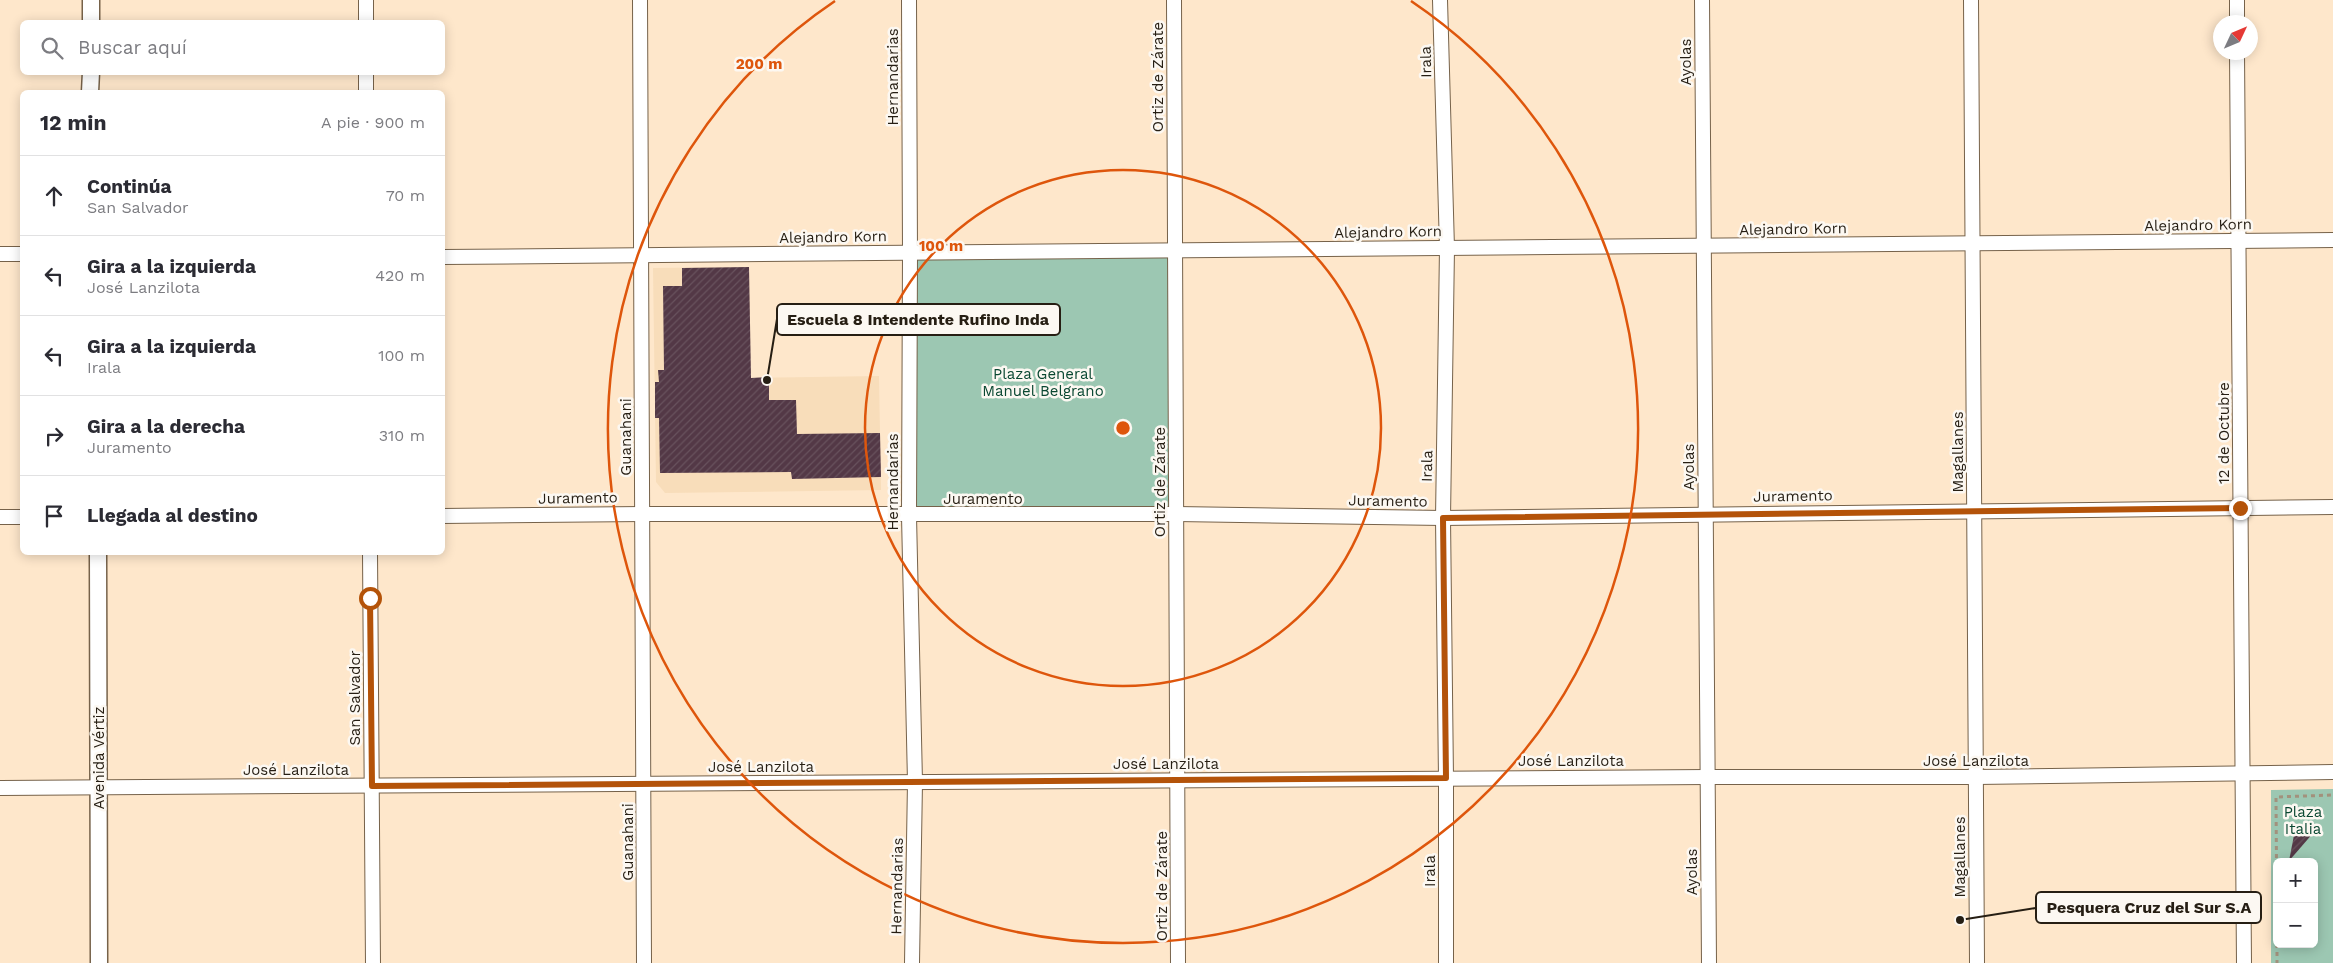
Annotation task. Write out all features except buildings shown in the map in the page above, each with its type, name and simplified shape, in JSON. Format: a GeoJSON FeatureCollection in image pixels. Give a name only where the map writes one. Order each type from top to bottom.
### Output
{"type":"FeatureCollection","features":[{"type":"Feature","properties":{"kind":"street"},"geometry":{"type":"LineString","coordinates":[[91,0],[91,20]]}},
{"type":"Feature","properties":{"kind":"street"},"geometry":{"type":"LineString","coordinates":[[366,0],[366,20]]}},
{"type":"Feature","properties":{"kind":"street","name":"Guanahani"},"geometry":{"type":"LineString","coordinates":[[640,0],[644,963]]}},
{"type":"Feature","properties":{"kind":"street","name":"Hernandarias"},"geometry":{"type":"LineString","coordinates":[[909,0],[909,516],[915,782],[912,963]]}},
{"type":"Feature","properties":{"kind":"street","name":"Ortiz de Zárate"},"geometry":{"type":"LineString","coordinates":[[1174,0],[1178,963]]}},
{"type":"Feature","properties":{"kind":"street","name":"Irala"},"geometry":{"type":"LineString","coordinates":[[1440,0],[1447,248],[1443,518],[1446,963]]}},
{"type":"Feature","properties":{"kind":"street","name":"Ayolas"},"geometry":{"type":"LineString","coordinates":[[1702,0],[1709,963]]}},
{"type":"Feature","properties":{"kind":"street","name":"Magallanes"},"geometry":{"type":"LineString","coordinates":[[1971,0],[1977,963]]}},
{"type":"Feature","properties":{"kind":"street"},"geometry":{"type":"LineString","coordinates":[[2237,0],[2237,15]]}},
{"type":"Feature","properties":{"kind":"street","name":"12 de Octubre"},"geometry":{"type":"LineString","coordinates":[[2237,60],[2244,963]]}},
{"type":"Feature","properties":{"kind":"street"},"geometry":{"type":"LineString","coordinates":[[90,75],[90,90]]}},
{"type":"Feature","properties":{"kind":"street"},"geometry":{"type":"LineString","coordinates":[[366,75],[366,90]]}},
{"type":"Feature","properties":{"kind":"street","name":"Alejandro Korn"},"geometry":{"type":"LineString","coordinates":[[445,257],[2333,240]]}},
{"type":"Feature","properties":{"kind":"street"},"geometry":{"type":"LineString","coordinates":[[0,254],[20,254]]}},
{"type":"Feature","properties":{"kind":"street","name":"Juramento"},"geometry":{"type":"LineString","coordinates":[[445,516],[1177,514],[1443,518],[2333,507]]}},
{"type":"Feature","properties":{"kind":"street"},"geometry":{"type":"LineString","coordinates":[[0,517],[20,517]]}},
{"type":"Feature","properties":{"kind":"street","name":"Avenida Vértiz"},"geometry":{"type":"LineString","coordinates":[[98,555],[99,963]]}},
{"type":"Feature","properties":{"kind":"street","name":"San Salvador"},"geometry":{"type":"LineString","coordinates":[[370,555],[373,963]]}},
{"type":"Feature","properties":{"kind":"street","name":"José Lanzilota"},"geometry":{"type":"LineString","coordinates":[[0,788],[1446,778],[1976,777],[2333,772]]}},
{"type":"Feature","properties":{"kind":"path"},"geometry":{"type":"LineString","coordinates":[[2277,858],[2276,797],[2333,795]]}},
{"type":"Feature","properties":{"kind":"path"},"geometry":{"type":"LineString","coordinates":[[2277,948],[2277,963]]}},
{"type":"Feature","properties":{"kind":"shaded area"},"geometry":{"type":"Polygon","coordinates":[[[749,267],[751,378],[879,376],[881,490],[665,493],[656,482],[653,268],[749,267]]]}},
{"type":"Feature","properties":{"kind":"green space","name":"Plaza General Manuel Belgrano"},"geometry":{"type":"Polygon","coordinates":[[[1175,250],[1177,514],[909,516],[910,253],[1175,250]]]}},
{"type":"Feature","properties":{"kind":"green space","name":"Plaza Italia"},"geometry":{"type":"Polygon","coordinates":[[[2333,789],[2333,963],[2271,963],[2271,790],[2333,789]]]}},
{"type":"Feature","properties":{"kind":"place","name":"Escuela 8 Intendente Rufino Inda"},"geometry":{"type":"Point","coordinates":[767,380]}},
{"type":"Feature","properties":{"kind":"place","name":"Pesquera Cruz del Sur S.A"},"geometry":{"type":"Point","coordinates":[1960,920]}},
{"type":"Feature","properties":{"kind":"route"},"geometry":{"type":"LineString","coordinates":[[370,598],[372,786],[1446,778],[1443,518],[2240,508]]}}]}
